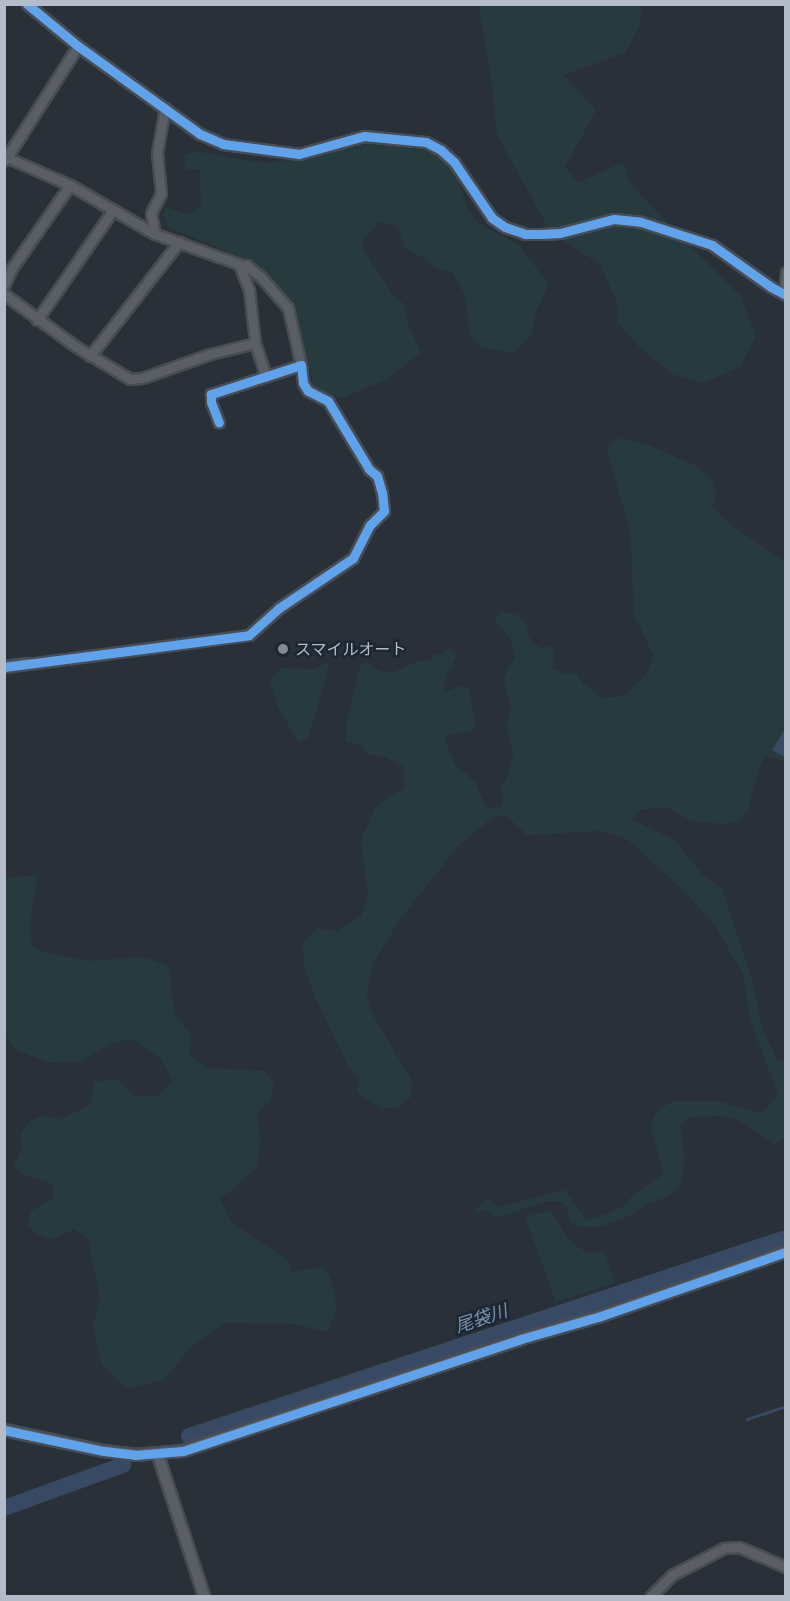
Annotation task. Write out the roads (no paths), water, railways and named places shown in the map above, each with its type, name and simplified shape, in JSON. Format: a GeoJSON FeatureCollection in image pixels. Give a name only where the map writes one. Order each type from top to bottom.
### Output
{"type":"FeatureCollection","features":[{"type":"Feature","properties":{"kind":"street"},"geometry":{"type":"LineString","coordinates":[[27,4],[78,46],[200,134],[223,144],[299,154],[364,136],[426,142],[454,162],[492,218],[506,227],[525,234],[541,234],[560,233],[614,219],[641,222],[712,245],[786,295]]}},
{"type":"Feature","properties":{"kind":"street"},"geometry":{"type":"LineString","coordinates":[[78,46],[5,159],[70,185],[155,234],[238,264],[249,290],[255,343],[266,376]]}},
{"type":"Feature","properties":{"kind":"street"},"geometry":{"type":"LineString","coordinates":[[155,234],[151,213],[161,193],[157,153],[165,108]]}},
{"type":"Feature","properties":{"kind":"street"},"geometry":{"type":"LineString","coordinates":[[4,285],[12,267],[70,185]]}},
{"type":"Feature","properties":{"kind":"street"},"geometry":{"type":"LineString","coordinates":[[38,320],[114,210]]}},
{"type":"Feature","properties":{"kind":"street"},"geometry":{"type":"LineString","coordinates":[[90,356],[178,242]]}},
{"type":"Feature","properties":{"kind":"street"},"geometry":{"type":"LineString","coordinates":[[4,667],[249,635],[279,608],[353,558],[370,525],[384,511],[377,476],[360,456],[328,401],[308,391],[303,383],[288,308],[261,277],[246,265],[241,268]]}},
{"type":"Feature","properties":{"kind":"street"},"geometry":{"type":"LineString","coordinates":[[785,284],[786,272]]}},
{"type":"Feature","properties":{"kind":"street"},"geometry":{"type":"LineString","coordinates":[[4,294],[90,356],[130,379],[142,378],[210,354],[255,343]]}},
{"type":"Feature","properties":{"kind":"street"},"geometry":{"type":"LineString","coordinates":[[219,423],[211,402],[211,394],[301,365]]}},
{"type":"Feature","properties":{"kind":"street"},"geometry":{"type":"LineString","coordinates":[[4,1430],[104,1451],[158,1455],[183,1451],[522,1339],[601,1316],[786,1252]]}},
{"type":"Feature","properties":{"kind":"street"},"geometry":{"type":"LineString","coordinates":[[158,1455],[204,1596]]}},
{"type":"Feature","properties":{"kind":"street"},"geometry":{"type":"LineString","coordinates":[[651,1596],[672,1575],[724,1548],[739,1547],[786,1567]]}},
{"type":"Feature","properties":{"kind":"water"},"geometry":{"type":"Polygon","coordinates":[[[785,729],[785,757],[772,750],[785,729]]]}},
{"type":"Feature","properties":{"kind":"waterway","name":"尾袋川"},"geometry":{"type":"LineString","coordinates":[[189,1436],[786,1238]]}},
{"type":"Feature","properties":{"kind":"waterway"},"geometry":{"type":"LineString","coordinates":[[747,1419],[786,1406]]}},
{"type":"Feature","properties":{"kind":"waterway","name":"尾袋川"},"geometry":{"type":"LineString","coordinates":[[4,1508],[123,1465]]}},
{"type":"Feature","properties":{"kind":"place","name":"スマイルオート"},"geometry":{"type":"Point","coordinates":[283,649]}}]}
